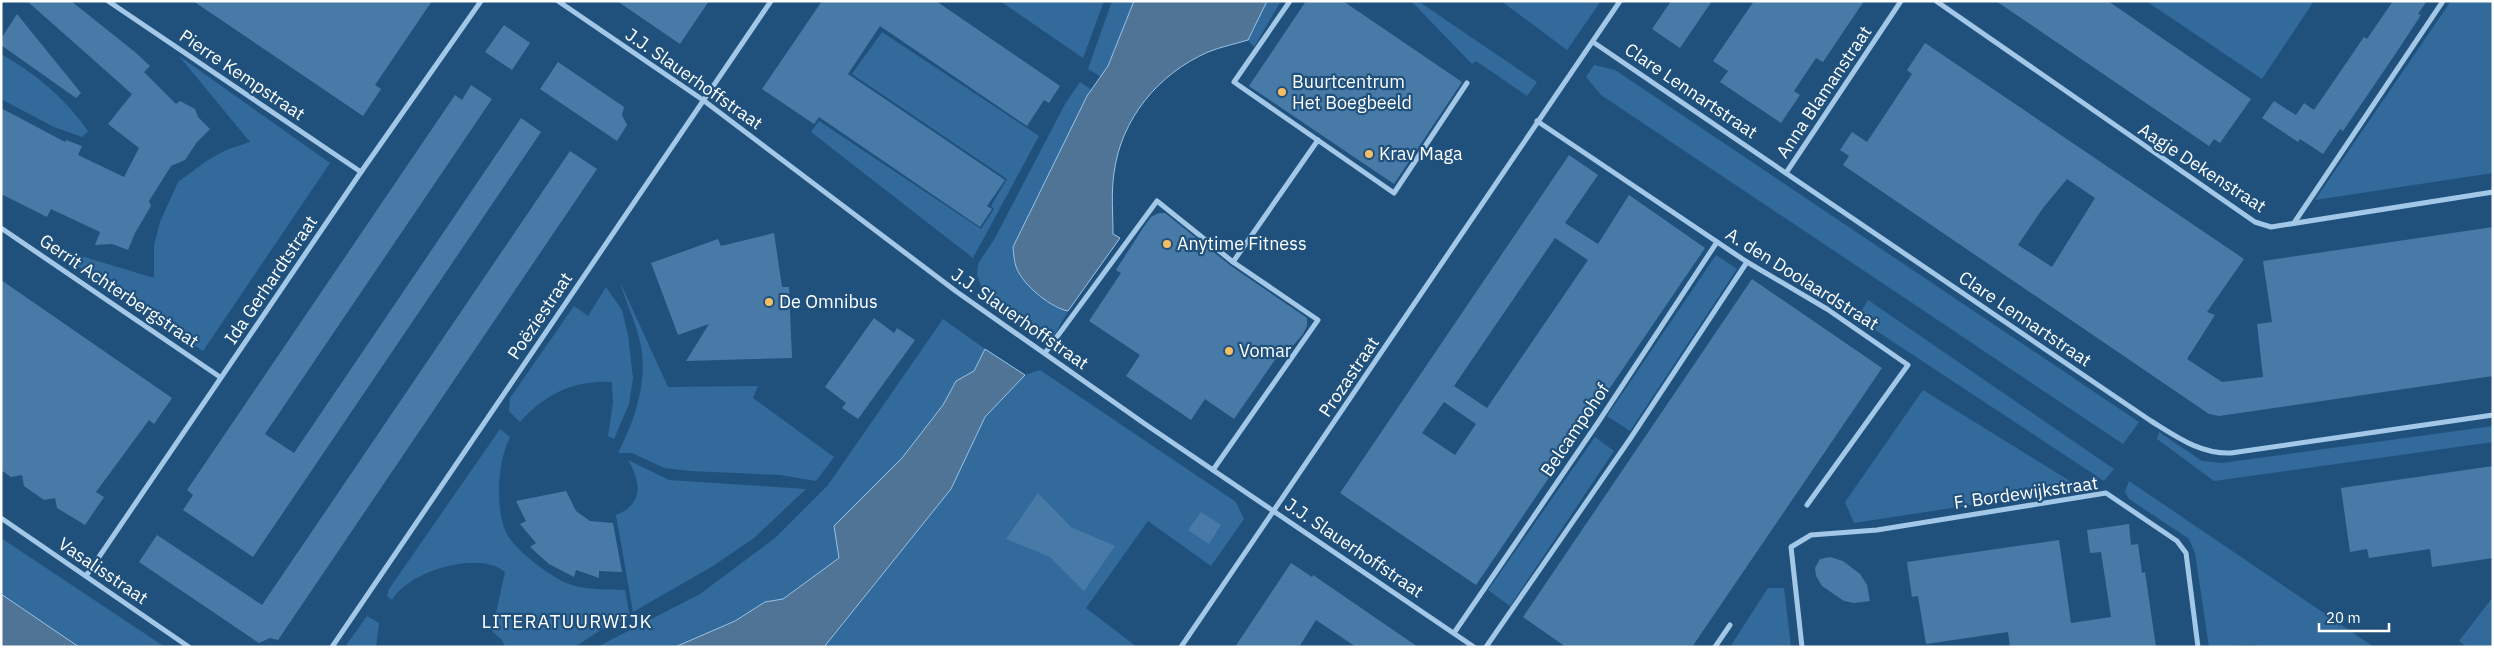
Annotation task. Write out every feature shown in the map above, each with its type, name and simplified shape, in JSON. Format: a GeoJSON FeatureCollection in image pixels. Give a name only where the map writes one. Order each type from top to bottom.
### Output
{"type":"FeatureCollection","features":[{"type":"Feature","properties":{"kind":"street","name":"Pierre Kempstraat"},"geometry":{"type":"LineString","coordinates":[[108,1],[361,172]]}},
{"type":"Feature","properties":{"kind":"street","name":"Ida Gerhardtstraat"},"geometry":{"type":"LineString","coordinates":[[86,576],[220,377],[481,1]]}},
{"type":"Feature","properties":{"kind":"street","name":"J.J. Slauerhoffstraat"},"geometry":{"type":"LineString","coordinates":[[558,1],[704,100],[957,292],[1213,470],[1454,633],[1470,646]]}},
{"type":"Feature","properties":{"kind":"street","name":"Poëziestraat"},"geometry":{"type":"LineString","coordinates":[[332,647],[771,1]]}},
{"type":"Feature","properties":{"kind":"street"},"geometry":{"type":"LineString","coordinates":[[1290,1],[1234,82],[1394,193],[1467,83]]}},
{"type":"Feature","properties":{"kind":"street"},"geometry":{"type":"LineString","coordinates":[[1593,42],[1620,1]]}},
{"type":"Feature","properties":{"kind":"street","name":"Anna Blamanstraat"},"geometry":{"type":"LineString","coordinates":[[1786,173],[1901,1]]}},
{"type":"Feature","properties":{"kind":"street","name":"Aagje Dekenstraat"},"geometry":{"type":"LineString","coordinates":[[1936,1],[2255,222],[2271,227],[2493,192]]}},
{"type":"Feature","properties":{"kind":"street"},"geometry":{"type":"LineString","coordinates":[[2294,223],[2443,1]]}},
{"type":"Feature","properties":{"kind":"street","name":"Prozastraat"},"geometry":{"type":"LineString","coordinates":[[1181,647],[1275,511],[1537,121],[1593,42]]}},
{"type":"Feature","properties":{"kind":"street","name":"Clare Lennartstraat"},"geometry":{"type":"LineString","coordinates":[[1593,42],[2151,421],[2195,447],[2214,454],[2240,452],[2493,415]]}},
{"type":"Feature","properties":{"kind":"street","name":"A. den Doolaardstraat"},"geometry":{"type":"LineString","coordinates":[[1537,121],[1747,262],[1827,309],[1908,365],[1806,505]]}},
{"type":"Feature","properties":{"kind":"street"},"geometry":{"type":"LineString","coordinates":[[1233,262],[1318,140]]}},
{"type":"Feature","properties":{"kind":"street"},"geometry":{"type":"LineString","coordinates":[[1045,353],[1157,201],[1233,262],[1318,320],[1213,470]]}},
{"type":"Feature","properties":{"kind":"street","name":"Gerrit Achterbergstraat"},"geometry":{"type":"LineString","coordinates":[[1,228],[220,377]]}},
{"type":"Feature","properties":{"kind":"street","name":"Belcampohof"},"geometry":{"type":"LineString","coordinates":[[1454,633],[1599,421],[1717,242]]}},
{"type":"Feature","properties":{"kind":"street"},"geometry":{"type":"LineString","coordinates":[[1486,647],[1635,432],[1747,262]]}},
{"type":"Feature","properties":{"kind":"street","name":"F. Bordewijkstraat"},"geometry":{"type":"LineString","coordinates":[[1802,647],[1790,547],[1811,535],[1878,530],[2106,493],[2177,541],[2186,553],[2198,647]]}},
{"type":"Feature","properties":{"kind":"street","name":"Vasalisstraat"},"geometry":{"type":"LineString","coordinates":[[1,518],[189,647]]}},
{"type":"Feature","properties":{"kind":"street"},"geometry":{"type":"LineString","coordinates":[[1715,647],[1730,625]]}},
{"type":"Feature","properties":{"kind":"shaded area"},"geometry":{"type":"Polygon","coordinates":[[[1000,1],[1104,1],[1083,58],[1000,1]]]}},
{"type":"Feature","properties":{"kind":"shaded area"},"geometry":{"type":"Polygon","coordinates":[[[1112,1],[1134,1],[1108,66],[1101,77],[1088,69],[1112,1]]]}},
{"type":"Feature","properties":{"kind":"shaded area"},"geometry":{"type":"Polygon","coordinates":[[[1134,1],[1267,1],[1248,40],[1213,50],[1190,61],[1158,86],[1145,100],[1134,117],[1118,153],[1113,181],[1113,234],[1120,238],[1068,311],[1048,302],[1028,285],[1016,267],[1013,247],[1087,96],[1108,66],[1134,1]]]}},
{"type":"Feature","properties":{"kind":"shaded area"},"geometry":{"type":"Polygon","coordinates":[[[1267,1],[1281,1],[1254,47],[1248,40],[1267,1]]]}},
{"type":"Feature","properties":{"kind":"shaded area"},"geometry":{"type":"Polygon","coordinates":[[[1411,1],[1418,1],[1537,82],[1527,96],[1476,61],[1472,64],[1411,1]]]}},
{"type":"Feature","properties":{"kind":"shaded area"},"geometry":{"type":"Polygon","coordinates":[[[1501,1],[1601,1],[1567,50],[1501,1]]]}},
{"type":"Feature","properties":{"kind":"shaded area"},"geometry":{"type":"Polygon","coordinates":[[[2146,1],[2314,1],[2262,79],[2146,1]]]}},
{"type":"Feature","properties":{"kind":"shaded area"},"geometry":{"type":"Polygon","coordinates":[[[2451,1],[2493,1],[2493,173],[2315,200],[2451,1]]]}},
{"type":"Feature","properties":{"kind":"shaded area"},"geometry":{"type":"Polygon","coordinates":[[[882,32],[1039,136],[973,258],[811,132],[819,121],[981,229],[994,209],[991,206],[1007,179],[852,74],[882,32]]]}},
{"type":"Feature","properties":{"kind":"shaded area"},"geometry":{"type":"Polygon","coordinates":[[[1,54],[26,69],[49,87],[88,131],[82,137],[54,127],[1,99],[1,54]]]}},
{"type":"Feature","properties":{"kind":"shaded area"},"geometry":{"type":"Polygon","coordinates":[[[179,56],[330,163],[203,351],[48,246],[154,278],[154,245],[160,222],[178,182],[208,160],[226,150],[250,142],[179,56]]]}},
{"type":"Feature","properties":{"kind":"shaded area"},"geometry":{"type":"Polygon","coordinates":[[[1594,65],[1615,70],[2139,422],[2123,444],[1601,95],[1586,77],[1594,65]]]}},
{"type":"Feature","properties":{"kind":"shaded area"},"geometry":{"type":"Polygon","coordinates":[[[1080,82],[1092,90],[1013,247],[1016,267],[1023,279],[1034,291],[1048,301],[1068,311],[1052,339],[982,288],[977,275],[978,264],[995,238],[1065,104],[1080,82]]]}},
{"type":"Feature","properties":{"kind":"shaded area"},"geometry":{"type":"Polygon","coordinates":[[[1716,255],[1737,269],[1630,431],[1607,416],[1716,255]]]}},
{"type":"Feature","properties":{"kind":"shaded area"},"geometry":{"type":"Polygon","coordinates":[[[620,282],[668,387],[758,386],[753,398],[834,457],[816,481],[781,475],[664,468],[632,453],[618,453],[634,417],[643,366],[638,335],[620,282]]]}},
{"type":"Feature","properties":{"kind":"shaded area"},"geometry":{"type":"Polygon","coordinates":[[[606,287],[622,310],[628,335],[633,378],[629,404],[614,439],[608,436],[613,403],[612,382],[585,383],[561,391],[540,404],[520,422],[509,411],[510,398],[574,306],[588,316],[606,287]]]}},
{"type":"Feature","properties":{"kind":"shaded area"},"geometry":{"type":"Polygon","coordinates":[[[1868,300],[2114,469],[2104,481],[1857,318],[1868,300]]]}},
{"type":"Feature","properties":{"kind":"shaded area"},"geometry":{"type":"Polygon","coordinates":[[[943,319],[985,349],[974,371],[956,381],[943,405],[902,458],[834,526],[839,558],[783,599],[765,602],[735,621],[675,647],[597,647],[700,594],[775,538],[828,485],[943,319]]]}},
{"type":"Feature","properties":{"kind":"shaded area"},"geometry":{"type":"Polygon","coordinates":[[[985,349],[1025,375],[985,417],[951,489],[824,647],[675,647],[735,621],[765,602],[783,599],[839,558],[834,526],[902,458],[943,405],[956,381],[974,371],[985,349]]]}},
{"type":"Feature","properties":{"kind":"shaded area"},"geometry":{"type":"Polygon","coordinates":[[[1040,370],[1236,502],[1244,519],[1211,566],[1148,521],[1086,608],[1137,647],[824,647],[951,489],[985,417],[1025,375],[1040,370]]]}},
{"type":"Feature","properties":{"kind":"shaded area"},"geometry":{"type":"Polygon","coordinates":[[[1923,390],[2081,488],[1854,523],[1845,502],[1923,390]]]}},
{"type":"Feature","properties":{"kind":"shaded area"},"geometry":{"type":"Polygon","coordinates":[[[2493,426],[2493,442],[2214,481],[2157,439],[2159,432],[2202,461],[2222,463],[2493,426]]]}},
{"type":"Feature","properties":{"kind":"shaded area"},"geometry":{"type":"Polygon","coordinates":[[[500,429],[510,437],[503,458],[499,483],[502,520],[509,538],[536,564],[567,583],[587,588],[625,590],[630,617],[599,631],[575,647],[505,647],[502,640],[492,631],[505,572],[493,566],[479,563],[445,567],[413,580],[392,600],[387,596],[389,589],[500,429]]]}},
{"type":"Feature","properties":{"kind":"shaded area"},"geometry":{"type":"Polygon","coordinates":[[[1595,437],[1614,451],[1510,606],[1488,590],[1595,437]]]}},
{"type":"Feature","properties":{"kind":"shaded area"},"geometry":{"type":"Polygon","coordinates":[[[628,460],[669,480],[806,489],[754,538],[713,566],[633,612],[616,515],[632,505],[636,499],[636,476],[628,460]]]}},
{"type":"Feature","properties":{"kind":"shaded area"},"geometry":{"type":"Polygon","coordinates":[[[2129,481],[2374,647],[2267,647],[2247,645],[2209,647],[2195,553],[2189,539],[2129,499],[2125,492],[2129,481]]]}},
{"type":"Feature","properties":{"kind":"shaded area"},"geometry":{"type":"Polygon","coordinates":[[[1,538],[165,647],[79,647],[1,594],[1,538]]]}},
{"type":"Feature","properties":{"kind":"shaded area"},"geometry":{"type":"Polygon","coordinates":[[[1768,588],[1784,588],[1791,647],[1730,647],[1768,588]]]}},
{"type":"Feature","properties":{"kind":"shaded area"},"geometry":{"type":"Polygon","coordinates":[[[1,594],[79,647],[1,647],[1,594]]]}},
{"type":"Feature","properties":{"kind":"shaded area"},"geometry":{"type":"Polygon","coordinates":[[[2493,597],[2493,647],[2467,647],[2459,641],[2493,597]]]}},
{"type":"Feature","properties":{"kind":"shaded area"},"geometry":{"type":"Polygon","coordinates":[[[367,616],[379,623],[376,647],[345,647],[367,616]]]}},
{"type":"Feature","properties":{"kind":"building"},"geometry":{"type":"Polygon","coordinates":[[[27,1],[71,1],[135,52],[150,66],[144,72],[176,104],[180,101],[195,109],[198,117],[210,129],[197,142],[185,160],[171,166],[149,201],[151,206],[135,233],[128,250],[112,244],[95,245],[100,232],[51,209],[47,217],[1,194],[1,108],[65,142],[66,140],[82,146],[78,155],[124,177],[139,148],[108,124],[132,94],[27,1]]]}},
{"type":"Feature","properties":{"kind":"building"},"geometry":{"type":"Polygon","coordinates":[[[193,1],[432,1],[375,85],[381,89],[363,116],[193,1]]]}},
{"type":"Feature","properties":{"kind":"building"},"geometry":{"type":"Polygon","coordinates":[[[617,1],[709,1],[680,44],[617,1]]]}},
{"type":"Feature","properties":{"kind":"building"},"geometry":{"type":"Polygon","coordinates":[[[822,1],[936,1],[1060,86],[1049,103],[1044,100],[1027,126],[880,26],[848,74],[1005,180],[987,206],[992,209],[980,227],[819,117],[814,124],[762,89],[822,1]]]}},
{"type":"Feature","properties":{"kind":"building"},"geometry":{"type":"Polygon","coordinates":[[[1306,1],[1343,1],[1462,82],[1394,184],[1249,86],[1306,1]]]}},
{"type":"Feature","properties":{"kind":"building"},"geometry":{"type":"Polygon","coordinates":[[[1671,1],[1712,1],[1680,48],[1652,29],[1671,1]]]}},
{"type":"Feature","properties":{"kind":"building"},"geometry":{"type":"Polygon","coordinates":[[[1754,1],[1864,1],[1823,62],[1816,58],[1794,91],[1800,95],[1781,123],[1720,82],[1728,71],[1713,61],[1754,1]]]}},
{"type":"Feature","properties":{"kind":"building"},"geometry":{"type":"Polygon","coordinates":[[[1996,1],[2108,1],[2251,99],[2220,143],[2214,139],[2209,146],[1996,1]]]}},
{"type":"Feature","properties":{"kind":"building"},"geometry":{"type":"Polygon","coordinates":[[[2393,1],[2427,1],[2418,14],[2421,15],[2343,131],[2340,129],[2323,154],[2300,139],[2298,142],[2262,118],[2274,101],[2296,115],[2304,103],[2314,110],[2364,37],[2367,39],[2393,1]]]}},
{"type":"Feature","properties":{"kind":"building"},"geometry":{"type":"Polygon","coordinates":[[[17,14],[81,93],[76,98],[1,45],[1,39],[17,14]]]}},
{"type":"Feature","properties":{"kind":"building"},"geometry":{"type":"Polygon","coordinates":[[[504,25],[530,43],[512,70],[485,52],[504,25]]]}},
{"type":"Feature","properties":{"kind":"building"},"geometry":{"type":"Polygon","coordinates":[[[1925,43],[2244,259],[2207,312],[2215,315],[2187,359],[2222,382],[2263,377],[2257,324],[2272,322],[2263,261],[2493,227],[2493,376],[2219,416],[2209,414],[1843,165],[1849,156],[1840,150],[1852,132],[1867,142],[1912,74],[1907,70],[1925,43]],[[2067,179],[2043,208],[2018,245],[2052,267],[2095,198],[2067,179]]]}},
{"type":"Feature","properties":{"kind":"building"},"geometry":{"type":"Polygon","coordinates":[[[558,62],[624,107],[622,115],[627,125],[617,141],[540,89],[558,62]]]}},
{"type":"Feature","properties":{"kind":"building"},"geometry":{"type":"Polygon","coordinates":[[[471,85],[492,99],[265,434],[294,453],[521,118],[541,132],[253,557],[183,510],[193,495],[187,490],[455,95],[462,100],[471,85]]]}},
{"type":"Feature","properties":{"kind":"building"},"geometry":{"type":"Polygon","coordinates":[[[570,151],[597,169],[278,640],[270,638],[259,643],[139,562],[157,535],[262,605],[570,151]]]}},
{"type":"Feature","properties":{"kind":"building"},"geometry":{"type":"Polygon","coordinates":[[[1569,155],[1598,175],[1565,223],[1598,244],[1629,195],[1705,248],[1476,585],[1340,493],[1569,155]],[[1555,238],[1454,386],[1487,408],[1588,260],[1555,238]],[[1444,402],[1422,433],[1455,455],[1476,424],[1444,402]]]}},
{"type":"Feature","properties":{"kind":"building"},"geometry":{"type":"Polygon","coordinates":[[[1159,213],[1165,213],[1231,266],[1307,318],[1307,326],[1303,334],[1283,357],[1279,354],[1234,419],[1205,399],[1191,420],[1126,376],[1140,355],[1089,321],[1121,273],[1116,270],[1143,228],[1151,217],[1159,213]]]}},
{"type":"Feature","properties":{"kind":"building"},"geometry":{"type":"Polygon","coordinates":[[[774,233],[782,287],[789,287],[792,358],[686,361],[709,324],[678,335],[651,263],[718,239],[721,246],[774,233]]]}},
{"type":"Feature","properties":{"kind":"building"},"geometry":{"type":"Polygon","coordinates":[[[1752,279],[1882,368],[1692,647],[1566,647],[1523,617],[1752,279]]]}},
{"type":"Feature","properties":{"kind":"building"},"geometry":{"type":"Polygon","coordinates":[[[1,280],[172,398],[154,424],[149,420],[96,492],[104,497],[85,525],[57,508],[55,498],[44,500],[24,486],[22,475],[11,477],[1,470],[1,280]]]}},
{"type":"Feature","properties":{"kind":"building"},"geometry":{"type":"Polygon","coordinates":[[[874,318],[894,333],[897,328],[915,340],[858,419],[842,408],[846,403],[825,387],[874,318]]]}},
{"type":"Feature","properties":{"kind":"building"},"geometry":{"type":"Polygon","coordinates":[[[2493,466],[2493,558],[2432,567],[2430,549],[2369,558],[2367,549],[2350,552],[2341,488],[2493,466]]]}},
{"type":"Feature","properties":{"kind":"building"},"geometry":{"type":"Polygon","coordinates":[[[566,491],[576,511],[590,521],[613,523],[622,572],[599,571],[599,578],[576,570],[574,577],[549,564],[530,547],[536,543],[520,524],[526,521],[516,501],[566,491]]]}},
{"type":"Feature","properties":{"kind":"building"},"geometry":{"type":"Polygon","coordinates":[[[1038,493],[1071,527],[1115,546],[1084,591],[1050,557],[1006,539],[1038,493]]]}},
{"type":"Feature","properties":{"kind":"building"},"geometry":{"type":"Polygon","coordinates":[[[1201,512],[1221,525],[1209,544],[1188,530],[1201,512]]]}},
{"type":"Feature","properties":{"kind":"building"},"geometry":{"type":"Polygon","coordinates":[[[2129,524],[2131,545],[2138,544],[2142,573],[2145,572],[2156,647],[2010,647],[2008,632],[1926,644],[1918,596],[1912,597],[1907,562],[2059,540],[2071,623],[2111,617],[2101,552],[2090,553],[2087,530],[2129,524]]]}},
{"type":"Feature","properties":{"kind":"building"},"geometry":{"type":"Polygon","coordinates":[[[1830,557],[1843,561],[1860,574],[1867,585],[1870,601],[1854,603],[1844,601],[1822,586],[1816,576],[1815,568],[1820,559],[1830,557]]]}},
{"type":"Feature","properties":{"kind":"building"},"geometry":{"type":"Polygon","coordinates":[[[1291,563],[1312,577],[1313,575],[1418,647],[1356,647],[1316,620],[1299,647],[1235,647],[1291,563]]]}},
{"type":"Feature","properties":{"kind":"place","name":"Buurtcentrum Het Boegbeeld"},"geometry":{"type":"Point","coordinates":[1282,92]}},
{"type":"Feature","properties":{"kind":"place","name":"Krav Maga"},"geometry":{"type":"Point","coordinates":[1369,154]}},
{"type":"Feature","properties":{"kind":"place","name":"Anytime Fitness"},"geometry":{"type":"Point","coordinates":[1167,244]}},
{"type":"Feature","properties":{"kind":"place","name":"De Omnibus"},"geometry":{"type":"Point","coordinates":[769,302]}},
{"type":"Feature","properties":{"kind":"place","name":"Vomar"},"geometry":{"type":"Point","coordinates":[1229,351]}},
{"type":"Feature","properties":{"kind":"district","name":"LITERATUURWIJK"},"geometry":{"type":"Point","coordinates":[567,621]}}]}
